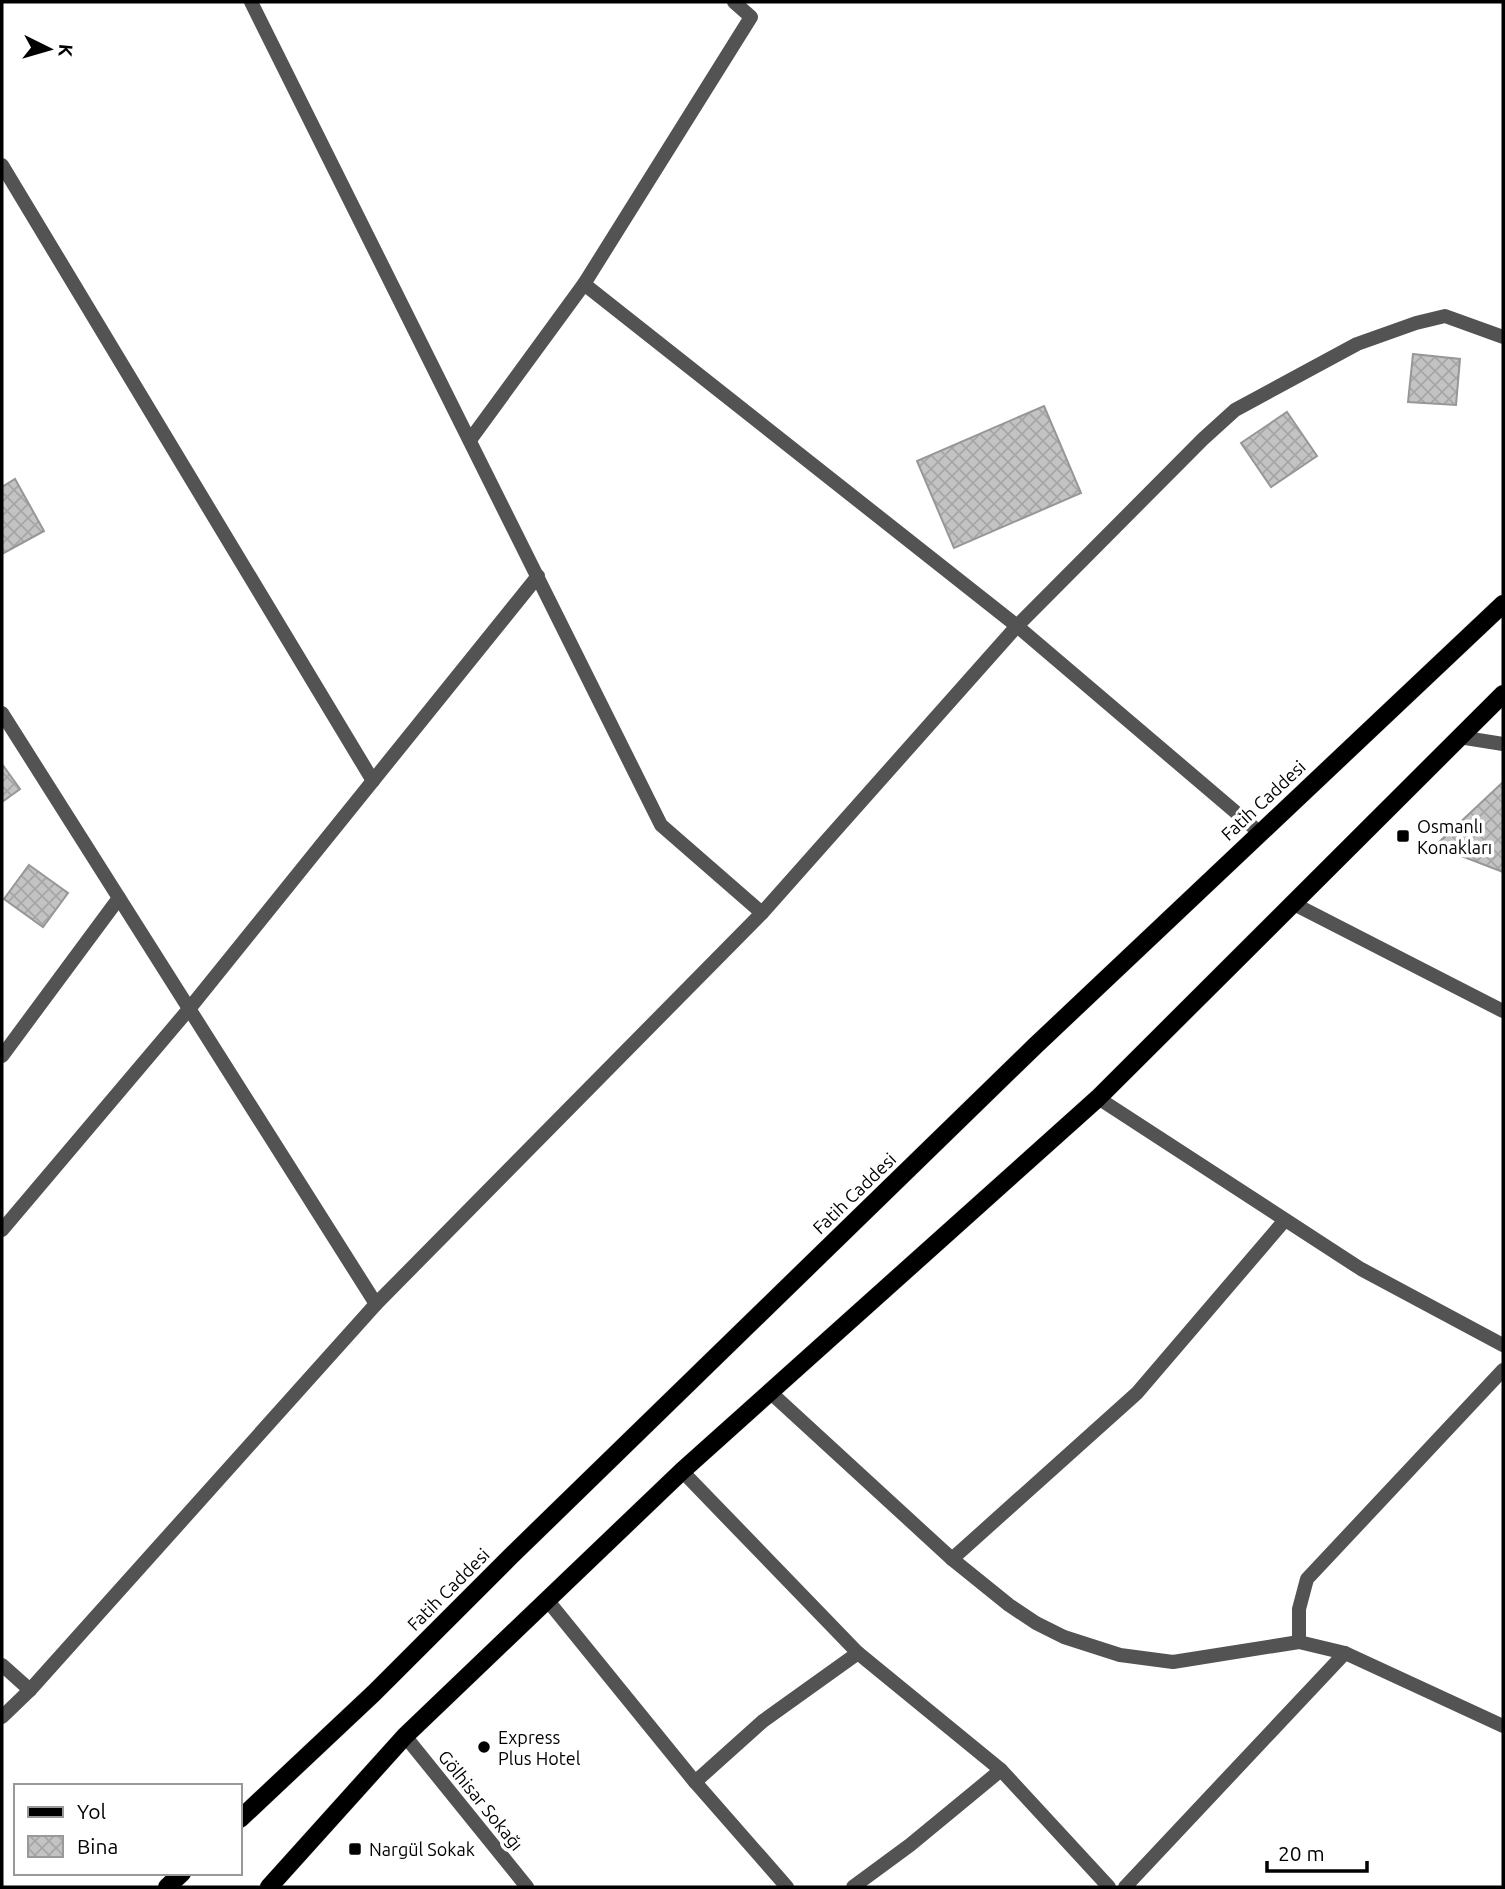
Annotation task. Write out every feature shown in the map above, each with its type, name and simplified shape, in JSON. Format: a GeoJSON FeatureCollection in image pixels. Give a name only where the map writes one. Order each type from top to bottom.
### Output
{"type":"FeatureCollection","features":[{"type":"Feature","properties":{"kind":"main road","name":"Fatih Caddesi"},"geometry":{"type":"LineString","coordinates":[[242,1817],[374,1693],[1035,1046],[1503,604]]}},
{"type":"Feature","properties":{"kind":"main road"},"geometry":{"type":"LineString","coordinates":[[268,1887],[405,1736],[682,1471],[1098,1098],[1503,694]]}},
{"type":"Feature","properties":{"kind":"main road"},"geometry":{"type":"LineString","coordinates":[[167,1887],[180,1875]]}},
{"type":"Feature","properties":{"kind":"street"},"geometry":{"type":"LineString","coordinates":[[470,440],[584,284],[751,17],[734,2]]}},
{"type":"Feature","properties":{"kind":"street"},"geometry":{"type":"LineString","coordinates":[[256,3],[661,825],[762,913]]}},
{"type":"Feature","properties":{"kind":"street"},"geometry":{"type":"LineString","coordinates":[[2,165],[373,781]]}},
{"type":"Feature","properties":{"kind":"street"},"geometry":{"type":"LineString","coordinates":[[584,284],[1017,626],[1259,832]]}},
{"type":"Feature","properties":{"kind":"street"},"geometry":{"type":"LineString","coordinates":[[2,1717],[30,1690],[376,1304],[762,913],[1017,626],[1203,439],[1235,410],[1356,345],[1416,323],[1446,316],[1503,337]]}},
{"type":"Feature","properties":{"kind":"street"},"geometry":{"type":"LineString","coordinates":[[2,1230],[189,1009],[538,576]]}},
{"type":"Feature","properties":{"kind":"street"},"geometry":{"type":"LineString","coordinates":[[2,713],[376,1304]]}},
{"type":"Feature","properties":{"kind":"street"},"geometry":{"type":"LineString","coordinates":[[1459,737],[1503,744]]}},
{"type":"Feature","properties":{"kind":"street"},"geometry":{"type":"LineString","coordinates":[[2,1056],[118,898]]}},
{"type":"Feature","properties":{"kind":"street"},"geometry":{"type":"LineString","coordinates":[[1294,904],[1503,1011]]}},
{"type":"Feature","properties":{"kind":"street"},"geometry":{"type":"LineString","coordinates":[[1098,1098],[1362,1269],[1503,1345]]}},
{"type":"Feature","properties":{"kind":"street"},"geometry":{"type":"LineString","coordinates":[[952,1559],[1136,1393],[1286,1220]]}},
{"type":"Feature","properties":{"kind":"street"},"geometry":{"type":"LineString","coordinates":[[1299,1642],[1299,1609],[1307,1579],[1503,1370]]}},
{"type":"Feature","properties":{"kind":"street"},"geometry":{"type":"LineString","coordinates":[[770,1392],[952,1559],[1009,1605],[1035,1623],[1064,1637],[1120,1655],[1173,1662],[1299,1642],[1345,1653],[1503,1726]]}},
{"type":"Feature","properties":{"kind":"street"},"geometry":{"type":"LineString","coordinates":[[682,1471],[858,1653],[1001,1770],[1109,1887]]}},
{"type":"Feature","properties":{"kind":"street"},"geometry":{"type":"LineString","coordinates":[[548,1601],[695,1782],[787,1887]]}},
{"type":"Feature","properties":{"kind":"street"},"geometry":{"type":"LineString","coordinates":[[695,1782],[763,1721],[858,1653]]}},
{"type":"Feature","properties":{"kind":"street"},"geometry":{"type":"LineString","coordinates":[[1125,1887],[1345,1653]]}},
{"type":"Feature","properties":{"kind":"street"},"geometry":{"type":"LineString","coordinates":[[2,1665],[30,1690]]}},
{"type":"Feature","properties":{"kind":"street","name":"Gölhisar Sokağı"},"geometry":{"type":"LineString","coordinates":[[405,1736],[527,1887]]}},
{"type":"Feature","properties":{"kind":"street"},"geometry":{"type":"LineString","coordinates":[[853,1887],[1001,1770]]}},
{"type":"Feature","properties":{"kind":"building"},"geometry":{"type":"Polygon","coordinates":[[[1413,354],[1460,359],[1456,405],[1408,402],[1413,354]]]}},
{"type":"Feature","properties":{"kind":"building"},"geometry":{"type":"Polygon","coordinates":[[[1044,406],[1081,493],[954,548],[917,461],[1044,406]]]}},
{"type":"Feature","properties":{"kind":"building"},"geometry":{"type":"Polygon","coordinates":[[[1287,412],[1317,456],[1271,487],[1241,443],[1287,412]]]}},
{"type":"Feature","properties":{"kind":"building"},"geometry":{"type":"Polygon","coordinates":[[[15,479],[44,531],[2,554],[2,487],[15,479]]]}},
{"type":"Feature","properties":{"kind":"building"},"geometry":{"type":"Polygon","coordinates":[[[2,764],[20,789],[2,802],[2,764]]]}},
{"type":"Feature","properties":{"kind":"building"},"geometry":{"type":"Polygon","coordinates":[[[1503,782],[1503,872],[1435,846],[1503,782]]]}},
{"type":"Feature","properties":{"kind":"building"},"geometry":{"type":"Polygon","coordinates":[[[29,865],[68,893],[43,927],[4,899],[29,865]]]}},
{"type":"Feature","properties":{"kind":"place","name":"Osmanlı Konakları"},"geometry":{"type":"Point","coordinates":[1403,836]}},
{"type":"Feature","properties":{"kind":"place","name":"Express Plus Hotel"},"geometry":{"type":"Point","coordinates":[484,1747]}},
{"type":"Feature","properties":{"kind":"place","name":"Nargül Sokak"},"geometry":{"type":"Point","coordinates":[355,1849]}}]}
